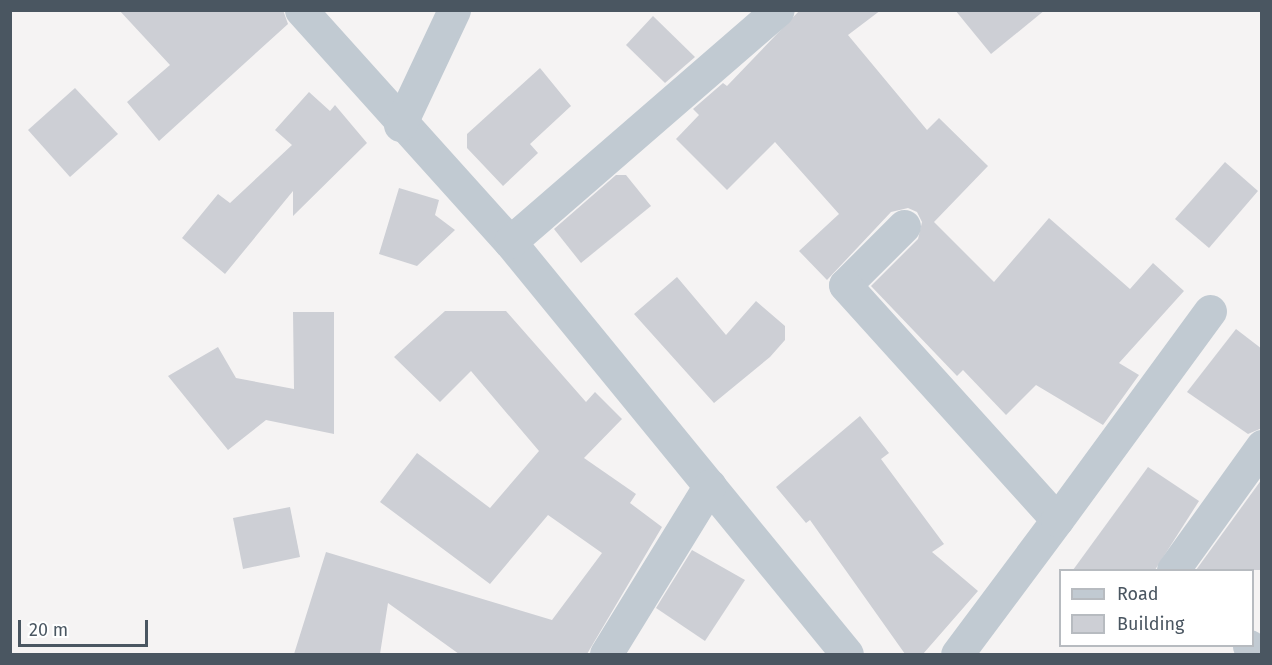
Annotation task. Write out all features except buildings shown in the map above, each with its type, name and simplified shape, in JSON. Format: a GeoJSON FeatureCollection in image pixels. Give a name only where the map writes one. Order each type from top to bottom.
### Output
{"type":"FeatureCollection","features":[{"type":"Feature","properties":{"kind":"street"},"geometry":{"type":"LineString","coordinates":[[301,10],[400,125],[510,242],[710,484],[846,654]]}},
{"type":"Feature","properties":{"kind":"street"},"geometry":{"type":"LineString","coordinates":[[400,125],[454,10]]}},
{"type":"Feature","properties":{"kind":"street"},"geometry":{"type":"LineString","coordinates":[[510,242],[778,10]]}},
{"type":"Feature","properties":{"kind":"street"},"geometry":{"type":"LineString","coordinates":[[904,226],[845,285],[1057,520]]}},
{"type":"Feature","properties":{"kind":"street"},"geometry":{"type":"LineString","coordinates":[[957,654],[1210,311]]}},
{"type":"Feature","properties":{"kind":"street"},"geometry":{"type":"LineString","coordinates":[[1174,569],[1262,446]]}},
{"type":"Feature","properties":{"kind":"street"},"geometry":{"type":"LineString","coordinates":[[606,654],[710,484]]}}]}
